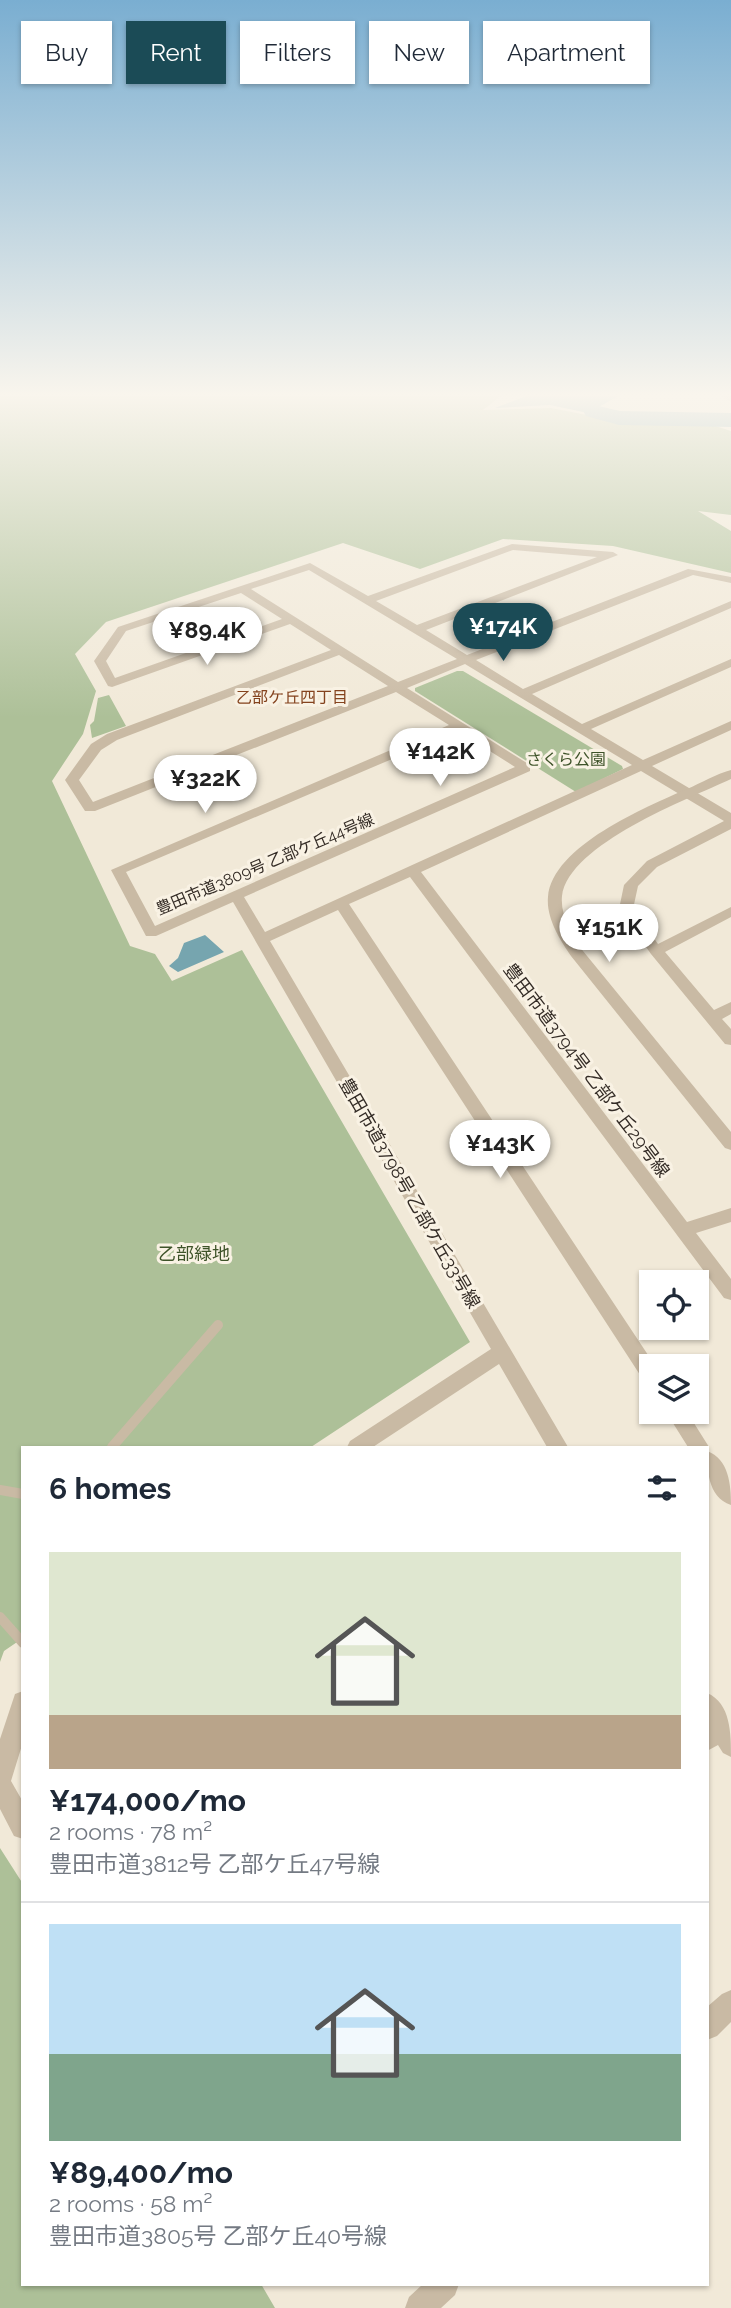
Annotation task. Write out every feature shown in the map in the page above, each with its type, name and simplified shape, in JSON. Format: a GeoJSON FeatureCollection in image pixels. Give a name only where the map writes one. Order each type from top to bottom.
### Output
{"type":"FeatureCollection","features":[{"type":"Feature","properties":{"kind":"street"},"geometry":{"type":"LineString","coordinates":[[367,600],[512,547],[613,555],[416,630]]}},
{"type":"Feature","properties":{"kind":"street"},"geometry":{"type":"LineString","coordinates":[[291,620],[112,683],[100,661],[122,629],[310,566],[367,600],[731,821],[652,864],[631,885],[626,909],[656,951],[731,1040]]}},
{"type":"Feature","properties":{"kind":"street"},"geometry":{"type":"LineString","coordinates":[[340,651],[112,737],[96,747],[72,780],[90,808],[692,571],[731,580]]}},
{"type":"Feature","properties":{"kind":"street"},"geometry":{"type":"LineString","coordinates":[[241,588],[458,726]]}},
{"type":"Feature","properties":{"kind":"street"},"geometry":{"type":"LineString","coordinates":[[522,694],[731,604]]}},
{"type":"Feature","properties":{"kind":"street"},"geometry":{"type":"LineString","coordinates":[[581,729],[731,663]]}},
{"type":"Feature","properties":{"kind":"street"},"geometry":{"type":"LineString","coordinates":[[261,939],[731,725]]}},
{"type":"Feature","properties":{"kind":"street","name":"豊田市道3809号 乙部ケ丘44号線"},"geometry":{"type":"LineString","coordinates":[[458,726],[525,768],[151,933],[118,870],[458,726]]}},
{"type":"Feature","properties":{"kind":"street"},"geometry":{"type":"LineString","coordinates":[[731,774],[606,835],[570,863],[555,892],[557,920],[576,953],[731,1144]]}},
{"type":"Feature","properties":{"kind":"street","name":"豊田市道3794号 乙部ケ丘29号線"},"geometry":{"type":"LineString","coordinates":[[413,870],[731,1293]]}},
{"type":"Feature","properties":{"kind":"street","name":"豊田市道3798号 乙部ケ丘33号線"},"geometry":{"type":"LineString","coordinates":[[237,897],[557,1446]]}},
{"type":"Feature","properties":{"kind":"street"},"geometry":{"type":"LineString","coordinates":[[341,903],[639,1357]]}},
{"type":"Feature","properties":{"kind":"street"},"geometry":{"type":"LineString","coordinates":[[656,951],[731,911]]}},
{"type":"Feature","properties":{"kind":"street"},"geometry":{"type":"LineString","coordinates":[[712,1018],[731,1007]]}},
{"type":"Feature","properties":{"kind":"street"},"geometry":{"type":"LineString","coordinates":[[683,1230],[731,1215]]}},
{"type":"Feature","properties":{"kind":"street"},"geometry":{"type":"LineString","coordinates":[[359,1446],[502,1352]]}},
{"type":"Feature","properties":{"kind":"street"},"geometry":{"type":"LineString","coordinates":[[684,1424],[698,1446]]}},
{"type":"Feature","properties":{"kind":"street"},"geometry":{"type":"LineString","coordinates":[[709,1463],[731,1496]]}},
{"type":"Feature","properties":{"kind":"street"},"geometry":{"type":"LineString","coordinates":[[0,1778],[21,1709]]}},
{"type":"Feature","properties":{"kind":"street"},"geometry":{"type":"LineString","coordinates":[[709,1709],[720,1737]]}},
{"type":"Feature","properties":{"kind":"street"},"geometry":{"type":"LineString","coordinates":[[0,1785],[21,1823]]}},
{"type":"Feature","properties":{"kind":"street"},"geometry":{"type":"LineString","coordinates":[[709,2024],[731,2003]]}},
{"type":"Feature","properties":{"kind":"street"},"geometry":{"type":"LineString","coordinates":[[420,2308],[442,2286]]}},
{"type":"Feature","properties":{"kind":"lane"},"geometry":{"type":"LineString","coordinates":[[113,1446],[218,1325]]}},
{"type":"Feature","properties":{"kind":"lane"},"geometry":{"type":"LineString","coordinates":[[0,1490],[21,1494]]}},
{"type":"Feature","properties":{"kind":"lane"},"geometry":{"type":"LineString","coordinates":[[0,1617],[21,1641]]}},
{"type":"Feature","properties":{"kind":"green space","name":"乙部緑地"},"geometry":{"type":"Polygon","coordinates":[[[0,503],[731,503],[731,515],[698,511],[731,531],[731,573],[613,546],[503,539],[420,569],[343,543],[106,622],[75,654],[96,691],[83,734],[52,781],[130,946],[155,954],[172,981],[242,950],[470,1342],[313,1446],[21,1446],[21,1639],[4,1651],[0,1662],[0,503]]]}},
{"type":"Feature","properties":{"kind":"green space","name":"さくら公園"},"geometry":{"type":"Polygon","coordinates":[[[463,671],[623,769],[576,792],[415,691],[415,688],[463,671]]]}},
{"type":"Feature","properties":{"kind":"green space"},"geometry":{"type":"Polygon","coordinates":[[[109,695],[126,726],[92,738],[90,725],[94,721],[98,698],[109,695]]]}},
{"type":"Feature","properties":{"kind":"green space"},"geometry":{"type":"Polygon","coordinates":[[[0,1848],[21,1881],[21,2286],[262,2286],[275,2308],[0,2308],[0,1848]]]}},
{"type":"Feature","properties":{"kind":"water"},"geometry":{"type":"Polygon","coordinates":[[[205,935],[224,952],[178,972],[169,966],[178,958],[184,943],[205,935]]]}},
{"type":"Feature","properties":{"kind":"district","name":"乙部ケ丘四丁目"},"geometry":{"type":"Point","coordinates":[292,697]}}]}
